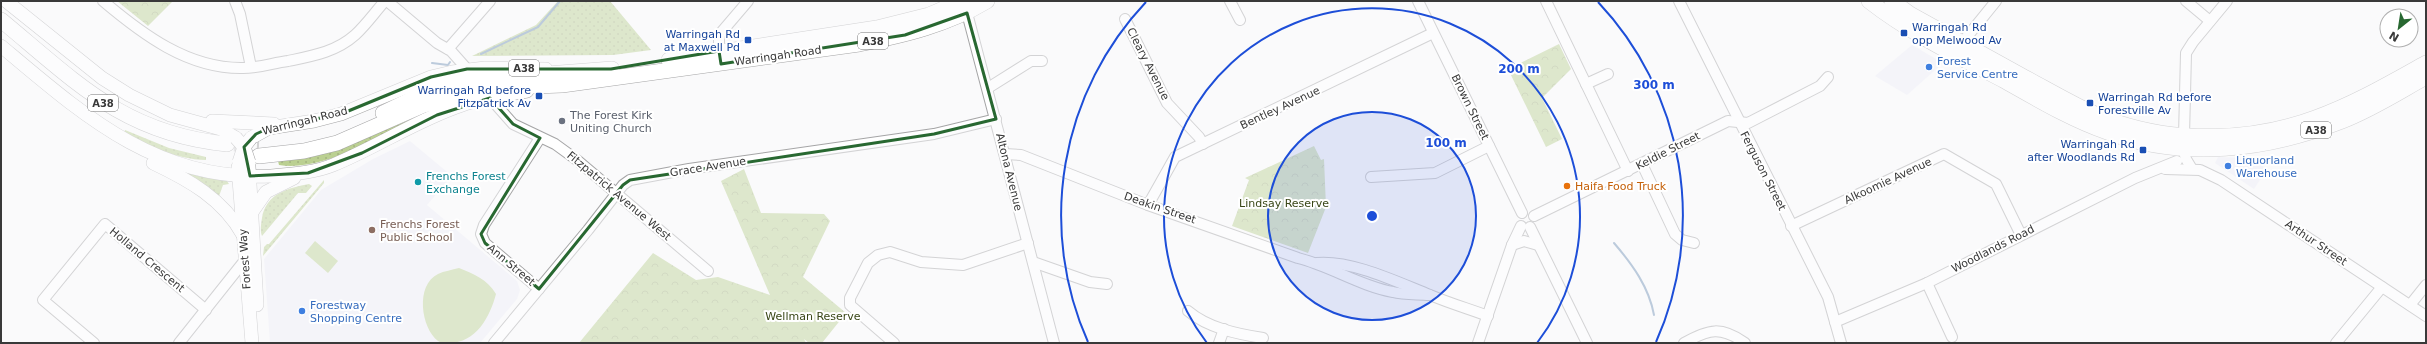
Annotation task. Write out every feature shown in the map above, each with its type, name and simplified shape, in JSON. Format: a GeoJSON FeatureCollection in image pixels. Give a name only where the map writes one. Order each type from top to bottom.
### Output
{"type":"FeatureCollection","features":[{"type":"Feature","properties":{"kind":"highway","name":"Warringah Road"},"geometry":{"type":"LineString","coordinates":[[1,20],[89,93],[115,111],[168,134],[243,150],[299,142],[336,133],[369,120],[429,91],[452,84],[516,75],[580,71],[720,58],[905,35],[965,5],[988,1]]}},
{"type":"Feature","properties":{"kind":"highway","name":"A38"},"geometry":{"type":"LineString","coordinates":[[1869,1],[1913,32],[2080,121],[2181,158],[2224,149],[2274,143],[2343,121],[2426,77]]}},
{"type":"Feature","properties":{"kind":"highway","name":"A38"},"geometry":{"type":"LineString","coordinates":[[1892,1],[1962,43],[2095,114],[2139,129],[2181,158]]}},
{"type":"Feature","properties":{"kind":"highway","name":"Warringah Road"},"geometry":{"type":"LineString","coordinates":[[1,30],[87,102],[111,118],[166,142],[205,152],[243,150],[304,151],[337,143],[424,106],[464,93],[506,87],[562,85],[720,58]]}},
{"type":"Feature","properties":{"kind":"highway","name":"A38"},"geometry":{"type":"LineString","coordinates":[[2181,158],[2241,134],[2275,129],[2314,119],[2368,95],[2426,63]]}},
{"type":"Feature","properties":{"kind":"main road","name":"A38"},"geometry":{"type":"LineString","coordinates":[[6,1],[117,88],[154,108],[190,120],[293,125]]}},
{"type":"Feature","properties":{"kind":"main road","name":"Warringah Road"},"geometry":{"type":"LineString","coordinates":[[1,46],[73,107],[111,133],[152,154],[196,169],[244,176],[308,173],[362,153],[437,115],[473,101],[562,85]]}},
{"type":"Feature","properties":{"kind":"main road","name":"Warringah Road"},"geometry":{"type":"LineString","coordinates":[[243,150],[269,128],[293,125],[340,114],[431,77],[467,69],[515,68],[580,71]]}},
{"type":"Feature","properties":{"kind":"main road"},"geometry":{"type":"LineString","coordinates":[[73,107],[117,144],[184,178],[203,190],[227,210],[243,235]]}},
{"type":"Feature","properties":{"kind":"main road"},"geometry":{"type":"LineString","coordinates":[[190,120],[221,129],[243,150],[244,176]]}},
{"type":"Feature","properties":{"kind":"main road"},"geometry":{"type":"LineString","coordinates":[[252,212],[266,192],[281,183],[308,173]]}},
{"type":"Feature","properties":{"kind":"main road","name":"Forest Way"},"geometry":{"type":"LineString","coordinates":[[244,176],[252,212],[260,343]]}},
{"type":"Feature","properties":{"kind":"main road","name":"Forest Way"},"geometry":{"type":"LineString","coordinates":[[244,176],[243,235],[252,343]]}},
{"type":"Feature","properties":{"kind":"street"},"geometry":{"type":"LineString","coordinates":[[103,1],[142,34],[164,46],[213,64],[236,68],[318,56],[330,51],[355,36],[386,1],[438,43],[449,50],[467,69]]}},
{"type":"Feature","properties":{"kind":"street"},"geometry":{"type":"LineString","coordinates":[[235,1],[240,14],[251,67]]}},
{"type":"Feature","properties":{"kind":"street"},"geometry":{"type":"LineString","coordinates":[[449,50],[490,1]]}},
{"type":"Feature","properties":{"kind":"street"},"geometry":{"type":"LineString","coordinates":[[720,58],[719,35],[748,1]]}},
{"type":"Feature","properties":{"kind":"street"},"geometry":{"type":"LineString","coordinates":[[1230,1],[1240,20]]}},
{"type":"Feature","properties":{"kind":"street","name":"Brown Street"},"geometry":{"type":"LineString","coordinates":[[1418,1],[1522,213]]}},
{"type":"Feature","properties":{"kind":"street"},"geometry":{"type":"LineString","coordinates":[[1546,1],[1628,171]]}},
{"type":"Feature","properties":{"kind":"street","name":"Ferguson Street"},"geometry":{"type":"LineString","coordinates":[[1679,1],[1738,122],[1828,297],[1841,343]]}},
{"type":"Feature","properties":{"kind":"street"},"geometry":{"type":"LineString","coordinates":[[1962,43],[1996,1]]}},
{"type":"Feature","properties":{"kind":"street"},"geometry":{"type":"LineString","coordinates":[[2186,1],[2210,21]]}},
{"type":"Feature","properties":{"kind":"street"},"geometry":{"type":"LineString","coordinates":[[2192,169],[2186,159],[2181,158],[2186,53],[2227,1]]}},
{"type":"Feature","properties":{"kind":"street","name":"Altona Avenue"},"geometry":{"type":"LineString","coordinates":[[965,5],[1054,343]]}},
{"type":"Feature","properties":{"kind":"street","name":"Cleary Avenue"},"geometry":{"type":"LineString","coordinates":[[1125,19],[1167,103],[1200,137],[1203,144]]}},
{"type":"Feature","properties":{"kind":"street","name":"Bentley Avenue"},"geometry":{"type":"LineString","coordinates":[[1148,205],[1175,157],[1434,34]]}},
{"type":"Feature","properties":{"kind":"street"},"geometry":{"type":"LineString","coordinates":[[988,88],[1031,61],[1042,61]]}},
{"type":"Feature","properties":{"kind":"street"},"geometry":{"type":"LineString","coordinates":[[1586,84],[1608,74]]}},
{"type":"Feature","properties":{"kind":"street","name":"Keldie Street"},"geometry":{"type":"LineString","coordinates":[[1534,216],[1728,121],[1744,124],[1754,120],[1820,86],[1828,77]]}},
{"type":"Feature","properties":{"kind":"street","name":"Fitzpatrick Avenue West"},"geometry":{"type":"LineString","coordinates":[[490,98],[513,124],[566,150],[708,271]]}},
{"type":"Feature","properties":{"kind":"street","name":"Grace Avenue"},"geometry":{"type":"LineString","coordinates":[[494,343],[616,193],[630,180],[689,169],[934,134],[996,119]]}},
{"type":"Feature","properties":{"kind":"street","name":"Ann Street"},"geometry":{"type":"LineString","coordinates":[[539,289],[485,243],[481,234],[484,225],[540,138]]}},
{"type":"Feature","properties":{"kind":"street"},"geometry":{"type":"LineString","coordinates":[[1371,177],[1435,172],[1489,146]]}},
{"type":"Feature","properties":{"kind":"street","name":"Deakin Street"},"geometry":{"type":"LineString","coordinates":[[1004,154],[1021,155],[1148,205],[1298,258],[1317,263],[1328,269],[1392,292],[1429,295],[1488,316]]}},
{"type":"Feature","properties":{"kind":"street","name":"Alkoomie Avenue"},"geometry":{"type":"LineString","coordinates":[[1791,226],[1944,154],[1996,184],[2021,235]]}},
{"type":"Feature","properties":{"kind":"street","name":"Woodlands Road"},"geometry":{"type":"LineString","coordinates":[[1835,322],[1927,283],[2135,178],[2181,158],[2192,169]]}},
{"type":"Feature","properties":{"kind":"street","name":"Arthur Street"},"geometry":{"type":"LineString","coordinates":[[2181,158],[2197,176],[2206,174]]}},
{"type":"Feature","properties":{"kind":"street"},"geometry":{"type":"LineString","coordinates":[[1642,164],[1675,234],[1682,240],[1694,243]]}},
{"type":"Feature","properties":{"kind":"street","name":"Arthur Street"},"geometry":{"type":"LineString","coordinates":[[2192,169],[2229,185],[2426,316]]}},
{"type":"Feature","properties":{"kind":"street"},"geometry":{"type":"LineString","coordinates":[[1478,343],[1512,245],[1525,227],[1534,224],[1534,216],[1530,212],[1522,213],[1518,220],[1525,227],[1538,244],[1583,341]]}},
{"type":"Feature","properties":{"kind":"street","name":"Holland Crescent"},"geometry":{"type":"LineString","coordinates":[[94,343],[43,300],[105,224],[206,310]]}},
{"type":"Feature","properties":{"kind":"street"},"geometry":{"type":"LineString","coordinates":[[1512,245],[1524,241],[1538,244]]}},
{"type":"Feature","properties":{"kind":"street"},"geometry":{"type":"LineString","coordinates":[[894,343],[850,305],[850,298],[868,263],[878,255],[890,252],[921,262],[944,265],[963,264],[1028,243]]}},
{"type":"Feature","properties":{"kind":"street"},"geometry":{"type":"LineString","coordinates":[[179,343],[246,260]]}},
{"type":"Feature","properties":{"kind":"street"},"geometry":{"type":"LineString","coordinates":[[1033,262],[1090,282],[1107,284]]}},
{"type":"Feature","properties":{"kind":"street"},"geometry":{"type":"LineString","coordinates":[[1927,283],[1952,337]]}},
{"type":"Feature","properties":{"kind":"street"},"geometry":{"type":"LineString","coordinates":[[2410,305],[2426,285]]}},
{"type":"Feature","properties":{"kind":"street"},"geometry":{"type":"LineString","coordinates":[[2336,343],[2382,287]]}},
{"type":"Feature","properties":{"kind":"street"},"geometry":{"type":"LineString","coordinates":[[1188,311],[1196,318],[1224,329],[1238,334],[1263,338]]}},
{"type":"Feature","properties":{"kind":"street"},"geometry":{"type":"LineString","coordinates":[[1219,343],[1224,329]]}},
{"type":"Feature","properties":{"kind":"street"},"geometry":{"type":"LineString","coordinates":[[1684,343],[1702,333],[1718,330],[1732,334],[1745,343]]}},
{"type":"Feature","properties":{"kind":"highlighted area"},"geometry":{"type":"Polygon","coordinates":[[[967,13],[996,119],[934,134],[630,180],[623,185],[539,289],[485,243],[481,234],[540,138],[513,124],[490,98],[437,115],[362,153],[308,173],[250,176],[244,147],[256,134],[269,128],[341,114],[431,77],[467,69],[611,69],[719,51],[721,64],[905,35],[967,13]]]}},
{"type":"Feature","properties":{"kind":"shaded area"},"geometry":{"type":"Polygon","coordinates":[[[1912,45],[1943,63],[1907,95],[1875,76],[1912,45]]]}},
{"type":"Feature","properties":{"kind":"shaded area","name":"Frenchs Forest Public School"},"geometry":{"type":"Polygon","coordinates":[[[410,141],[452,176],[427,205],[517,281],[520,290],[517,299],[480,343],[270,343],[264,259],[321,190],[373,159],[410,141]]]}},
{"type":"Feature","properties":{"kind":"shaded area"},"geometry":{"type":"Polygon","coordinates":[[[2218,157],[2251,158],[2267,169],[2254,189],[2215,163],[2218,157]]]}},
{"type":"Feature","properties":{"kind":"green space"},"geometry":{"type":"Polygon","coordinates":[[[117,1],[173,1],[148,26],[117,1]]]}},
{"type":"Feature","properties":{"kind":"green space"},"geometry":{"type":"Polygon","coordinates":[[[558,1],[610,1],[651,50],[613,55],[472,56],[536,25],[558,1]]]}},
{"type":"Feature","properties":{"kind":"green space"},"geometry":{"type":"Polygon","coordinates":[[[1559,44],[1571,69],[1542,98],[1562,139],[1546,147],[1508,69],[1559,44]]]}},
{"type":"Feature","properties":{"kind":"green space"},"geometry":{"type":"Polygon","coordinates":[[[417,117],[368,143],[332,158],[296,166],[279,165],[278,161],[335,150],[417,117]]]}},
{"type":"Feature","properties":{"kind":"green space"},"geometry":{"type":"Polygon","coordinates":[[[125,130],[169,148],[206,157],[206,160],[174,155],[124,133],[125,130]]]}},
{"type":"Feature","properties":{"kind":"green space","name":"Lindsay Reserve"},"geometry":{"type":"Polygon","coordinates":[[[1314,146],[1321,160],[1324,159],[1326,207],[1308,253],[1232,226],[1249,180],[1245,178],[1314,146]]]}},
{"type":"Feature","properties":{"kind":"green space"},"geometry":{"type":"Polygon","coordinates":[[[165,165],[198,176],[227,181],[229,184],[223,185],[218,199],[165,165]]]}},
{"type":"Feature","properties":{"kind":"green space","name":"Wellman Reserve"},"geometry":{"type":"Polygon","coordinates":[[[744,169],[761,213],[824,214],[830,221],[803,277],[846,313],[822,343],[809,343],[804,339],[806,343],[579,343],[653,253],[696,280],[718,277],[770,295],[721,181],[744,169]]]}},
{"type":"Feature","properties":{"kind":"green space"},"geometry":{"type":"Polygon","coordinates":[[[324,180],[324,183],[263,256],[264,247],[269,244],[324,180]]]}},
{"type":"Feature","properties":{"kind":"green space"},"geometry":{"type":"Polygon","coordinates":[[[309,184],[312,186],[306,193],[298,193],[262,236],[261,230],[264,210],[273,197],[294,187],[309,184]]]}},
{"type":"Feature","properties":{"kind":"green space"},"geometry":{"type":"Polygon","coordinates":[[[315,241],[338,261],[328,273],[305,253],[315,241]]]}},
{"type":"Feature","properties":{"kind":"green space"},"geometry":{"type":"Polygon","coordinates":[[[459,268],[475,275],[489,284],[496,294],[486,320],[474,334],[459,342],[442,343],[432,335],[428,327],[424,317],[423,297],[426,287],[438,274],[459,268]]]}},
{"type":"Feature","properties":{"kind":"waterway"},"geometry":{"type":"LineString","coordinates":[[481,54],[538,27],[560,1]]}},
{"type":"Feature","properties":{"kind":"waterway"},"geometry":{"type":"LineString","coordinates":[[432,63],[448,65],[450,62]]}},
{"type":"Feature","properties":{"kind":"waterway"},"geometry":{"type":"LineString","coordinates":[[1614,243],[1639,276],[1652,305],[1654,315]]}},
{"type":"Feature","properties":{"kind":"tunnel"},"geometry":{"type":"LineString","coordinates":[[234,144],[259,145]]}},
{"type":"Feature","properties":{"kind":"place","name":"Warringah Rd opp Melwood Av"},"geometry":{"type":"Point","coordinates":[1904,33]}},
{"type":"Feature","properties":{"kind":"place","name":"Warringah Rd at Maxwell Pd"},"geometry":{"type":"Point","coordinates":[748,40]}},
{"type":"Feature","properties":{"kind":"place","name":"Forest Service Centre"},"geometry":{"type":"Point","coordinates":[1929,67]}},
{"type":"Feature","properties":{"kind":"place","name":"Warringah Rd before Fitzpatrick Av"},"geometry":{"type":"Point","coordinates":[539,96]}},
{"type":"Feature","properties":{"kind":"place","name":"Warringah Rd before Forestville Av"},"geometry":{"type":"Point","coordinates":[2090,103]}},
{"type":"Feature","properties":{"kind":"place","name":"The Forest Kirk Uniting Church"},"geometry":{"type":"Point","coordinates":[562,121]}},
{"type":"Feature","properties":{"kind":"place","name":"Warringah Rd after Woodlands Rd"},"geometry":{"type":"Point","coordinates":[2143,150]}},
{"type":"Feature","properties":{"kind":"place","name":"Liquorland Warehouse"},"geometry":{"type":"Point","coordinates":[2228,166]}},
{"type":"Feature","properties":{"kind":"place","name":"Frenchs Forest Exchange"},"geometry":{"type":"Point","coordinates":[418,182]}},
{"type":"Feature","properties":{"kind":"place","name":"Haifa Food Truck"},"geometry":{"type":"Point","coordinates":[1567,186]}},
{"type":"Feature","properties":{"kind":"place","name":"Frenchs Forest Public School"},"geometry":{"type":"Point","coordinates":[372,230]}},
{"type":"Feature","properties":{"kind":"place","name":"Forestway Shopping Centre"},"geometry":{"type":"Point","coordinates":[302,311]}}]}
